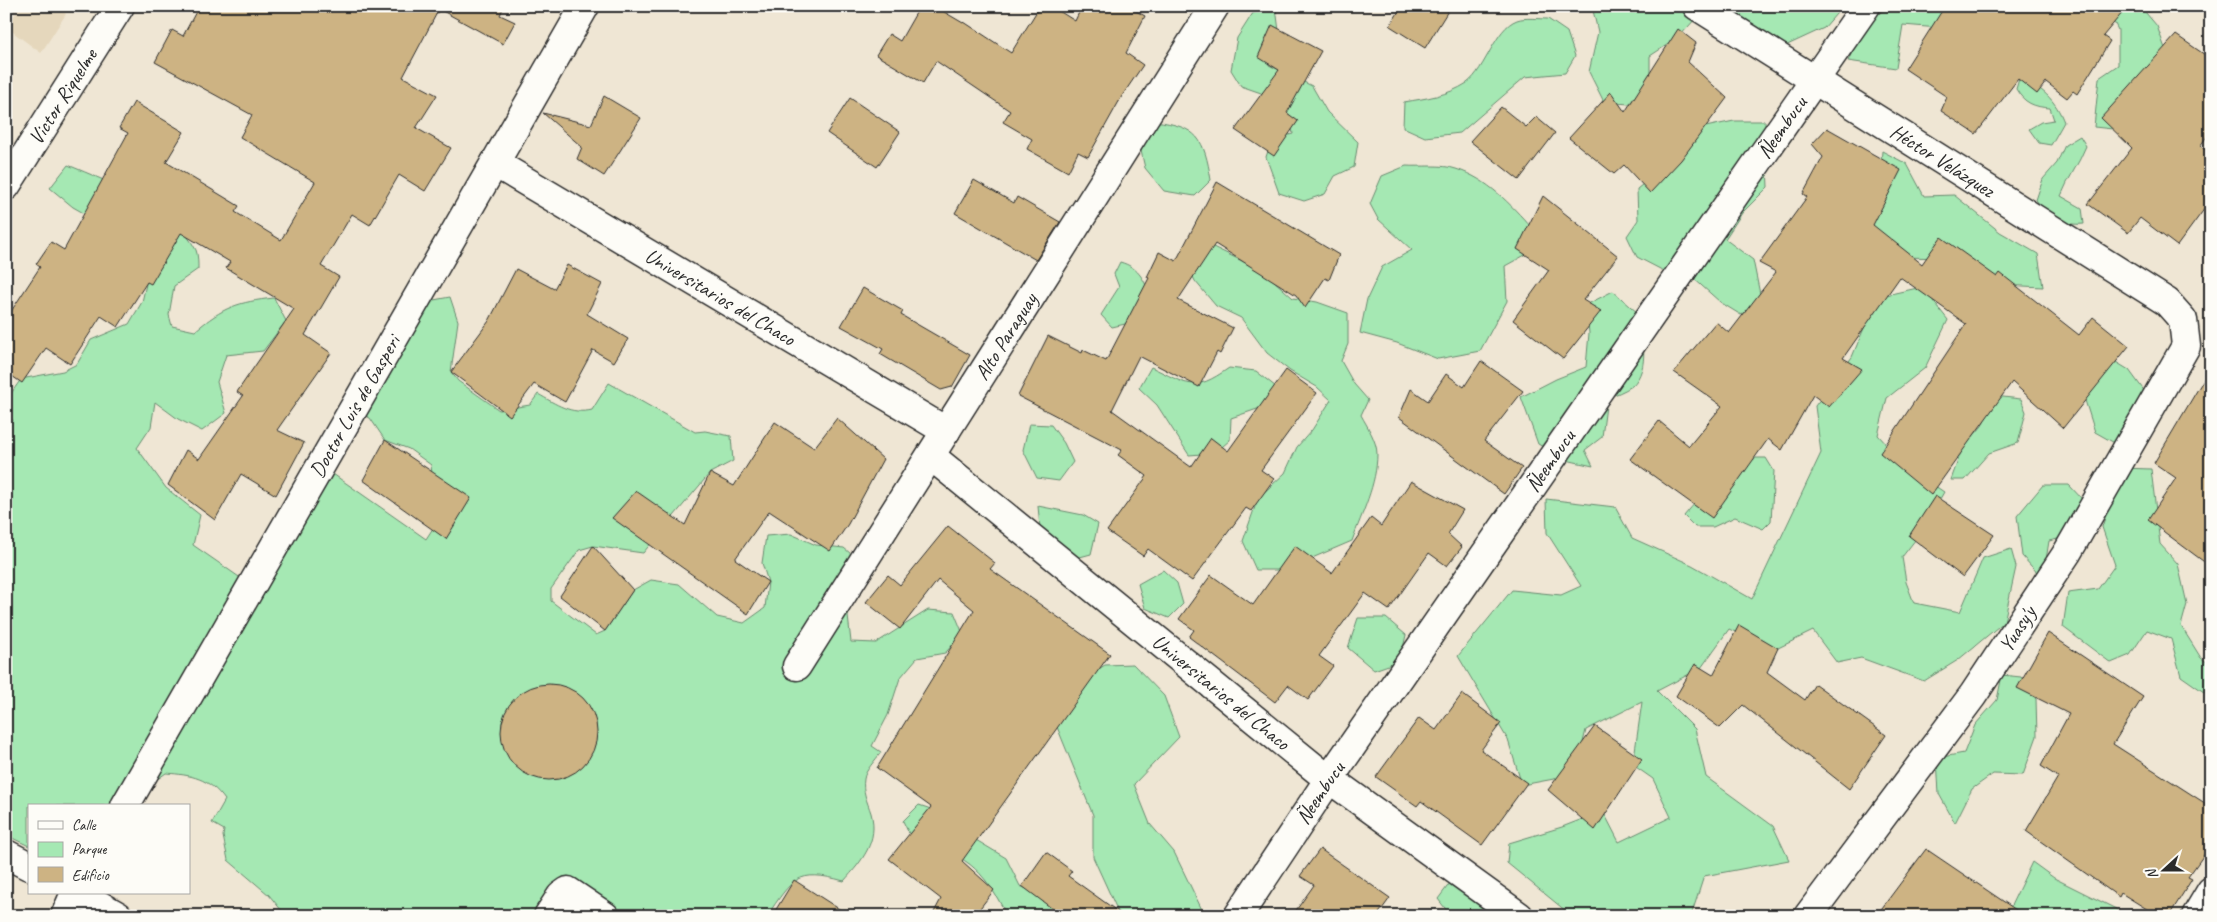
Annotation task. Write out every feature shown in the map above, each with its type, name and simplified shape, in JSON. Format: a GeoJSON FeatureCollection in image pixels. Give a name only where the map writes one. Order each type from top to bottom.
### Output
{"type":"FeatureCollection","features":[{"type":"Feature","properties":{"kind":"main road","name":"Victor Riquelme"},"geometry":{"type":"LineString","coordinates":[[6,186],[120,6]]}},
{"type":"Feature","properties":{"kind":"main road","name":"Doctor Luis de Gasperi"},"geometry":{"type":"LineString","coordinates":[[126,804],[585,6]]}},
{"type":"Feature","properties":{"kind":"main road","name":"Alto Paraguay"},"geometry":{"type":"LineString","coordinates":[[797,666],[1215,6]]}},
{"type":"Feature","properties":{"kind":"main road","name":"Héctor Velázquez"},"geometry":{"type":"LineString","coordinates":[[1697,6],[2167,302],[2183,320]]}},
{"type":"Feature","properties":{"kind":"main road","name":"Ñeembucu"},"geometry":{"type":"LineString","coordinates":[[1238,916],[1329,779],[1813,79],[1866,6]]}},
{"type":"Feature","properties":{"kind":"main road","name":"Universitarios del Chaco"},"geometry":{"type":"LineString","coordinates":[[495,163],[946,431]]}},
{"type":"Feature","properties":{"kind":"main road","name":"Yuasy'y"},"geometry":{"type":"LineString","coordinates":[[1808,916],[1973,694],[2067,553],[2186,346],[2183,320]]}},
{"type":"Feature","properties":{"kind":"main road","name":"Universitarios del Chaco"},"geometry":{"type":"LineString","coordinates":[[931,456],[1329,779],[1519,916]]}},
{"type":"Feature","properties":{"kind":"main road"},"geometry":{"type":"LineString","coordinates":[[6,854],[28,865]]}},
{"type":"Feature","properties":{"kind":"main road"},"geometry":{"type":"LineString","coordinates":[[548,916],[561,896],[568,891],[605,916]]}},
{"type":"Feature","properties":{"kind":"main road"},"geometry":{"type":"LineString","coordinates":[[2196,916],[2211,891]]}},
{"type":"Feature","properties":{"kind":"main road"},"geometry":{"type":"LineString","coordinates":[[65,916],[76,894]]}},
{"type":"Feature","properties":{"kind":"main road"},"geometry":{"type":"LineString","coordinates":[[78,894],[118,916]]}},
{"type":"Feature","properties":{"kind":"shaded area"},"geometry":{"type":"Polygon","coordinates":[[[21,6],[57,6],[66,14],[41,53],[6,27],[21,6]]]}},
{"type":"Feature","properties":{"kind":"green space"},"geometry":{"type":"Polygon","coordinates":[[[1592,6],[1688,6],[1696,18],[1679,37],[1650,56],[1650,81],[1629,104],[1604,102],[1589,72],[1598,32],[1592,6]]]}},
{"type":"Feature","properties":{"kind":"green space"},"geometry":{"type":"Polygon","coordinates":[[[1716,6],[1843,6],[1824,28],[1770,53],[1716,6]]]}},
{"type":"Feature","properties":{"kind":"green space"},"geometry":{"type":"Polygon","coordinates":[[[1889,6],[1962,6],[1939,28],[1903,25],[1896,68],[1848,61],[1865,24],[1889,6]]]}},
{"type":"Feature","properties":{"kind":"green space"},"geometry":{"type":"Polygon","coordinates":[[[2123,6],[2140,6],[2157,26],[2168,57],[2122,130],[2094,127],[2099,78],[2118,65],[2118,30],[2109,12],[2123,6]]]}},
{"type":"Feature","properties":{"kind":"green space"},"geometry":{"type":"Polygon","coordinates":[[[1276,8],[1279,31],[1264,45],[1269,65],[1312,86],[1327,112],[1358,142],[1354,167],[1335,176],[1325,194],[1304,201],[1279,193],[1266,157],[1272,139],[1293,134],[1290,115],[1261,93],[1241,86],[1231,70],[1237,38],[1253,13],[1276,8]]]}},
{"type":"Feature","properties":{"kind":"green space"},"geometry":{"type":"Polygon","coordinates":[[[1520,19],[1548,19],[1567,32],[1575,56],[1565,73],[1525,77],[1460,133],[1425,137],[1403,127],[1404,102],[1437,96],[1467,83],[1474,77],[1509,24],[1520,19]]]}},
{"type":"Feature","properties":{"kind":"green space"},"geometry":{"type":"Polygon","coordinates":[[[2019,79],[2034,85],[2047,95],[2061,114],[2064,122],[2051,145],[2039,143],[2029,129],[2041,122],[2054,120],[2050,108],[2039,107],[2022,98],[2016,89],[2019,79]]]}},
{"type":"Feature","properties":{"kind":"green space"},"geometry":{"type":"Polygon","coordinates":[[[1155,121],[1190,131],[1202,144],[1211,180],[1195,196],[1164,191],[1145,168],[1138,138],[1155,121]]]}},
{"type":"Feature","properties":{"kind":"green space"},"geometry":{"type":"Polygon","coordinates":[[[1734,121],[1765,121],[1768,187],[1742,213],[1725,239],[1753,260],[1762,304],[1741,315],[1720,302],[1692,277],[1662,270],[1637,257],[1627,236],[1638,220],[1637,189],[1659,171],[1696,129],[1734,121]]]}},
{"type":"Feature","properties":{"kind":"green space"},"geometry":{"type":"Polygon","coordinates":[[[2080,136],[2086,146],[2061,196],[2082,208],[2084,224],[2076,224],[2063,222],[2051,216],[2036,200],[2043,179],[2057,163],[2065,145],[2080,136]]]}},
{"type":"Feature","properties":{"kind":"green space"},"geometry":{"type":"Polygon","coordinates":[[[1882,151],[1907,164],[1924,196],[1954,195],[2000,232],[2038,254],[2043,287],[1982,284],[1949,258],[1900,257],[1864,229],[1880,177],[1882,151]]]}},
{"type":"Feature","properties":{"kind":"green space"},"geometry":{"type":"Polygon","coordinates":[[[68,165],[140,198],[173,221],[186,235],[196,250],[198,269],[174,286],[169,315],[172,326],[195,331],[214,316],[232,307],[250,301],[274,298],[286,321],[263,351],[226,355],[217,382],[226,413],[202,431],[178,419],[155,402],[151,427],[137,448],[166,488],[200,515],[193,545],[242,579],[264,589],[333,474],[426,539],[437,522],[431,465],[409,449],[385,440],[370,418],[362,414],[423,302],[450,297],[458,321],[451,372],[458,381],[499,410],[530,405],[538,394],[570,410],[592,410],[609,383],[695,432],[705,431],[731,436],[733,461],[710,473],[643,553],[593,546],[579,550],[551,589],[551,601],[596,635],[605,631],[633,590],[651,580],[679,584],[717,617],[744,623],[765,608],[768,582],[762,563],[766,536],[791,534],[816,545],[844,548],[863,564],[848,616],[851,642],[876,643],[928,610],[954,612],[963,634],[945,653],[917,658],[900,678],[888,715],[872,746],[881,752],[868,769],[864,779],[864,792],[871,813],[873,833],[871,842],[857,866],[844,881],[816,876],[797,880],[783,893],[767,916],[590,916],[586,899],[545,916],[286,916],[269,895],[228,860],[223,836],[224,830],[212,823],[225,800],[213,787],[199,779],[166,773],[145,788],[135,804],[28,804],[28,846],[6,835],[6,417],[13,421],[9,414],[8,399],[21,379],[63,371],[77,364],[91,340],[129,324],[142,302],[148,275],[103,224],[73,207],[50,188],[68,165]]]}},
{"type":"Feature","properties":{"kind":"green space"},"geometry":{"type":"Polygon","coordinates":[[[1406,166],[1444,167],[1468,173],[1498,193],[1532,228],[1525,255],[1505,266],[1507,301],[1480,351],[1438,359],[1397,343],[1360,333],[1367,299],[1382,267],[1412,250],[1378,219],[1370,204],[1382,176],[1406,166]]]}},
{"type":"Feature","properties":{"kind":"green space"},"geometry":{"type":"Polygon","coordinates":[[[1211,246],[1263,271],[1293,298],[1317,302],[1348,313],[1348,344],[1341,361],[1354,384],[1368,400],[1361,415],[1375,444],[1377,454],[1376,465],[1368,498],[1352,541],[1284,570],[1256,570],[1243,541],[1258,498],[1285,473],[1297,447],[1312,430],[1331,400],[1317,387],[1290,371],[1267,353],[1241,318],[1216,306],[1195,281],[1182,253],[1211,246]]]}},
{"type":"Feature","properties":{"kind":"green space"},"geometry":{"type":"Polygon","coordinates":[[[1120,262],[1136,270],[1150,294],[1134,322],[1112,327],[1101,315],[1119,287],[1114,274],[1120,262]]]}},
{"type":"Feature","properties":{"kind":"green space"},"geometry":{"type":"Polygon","coordinates":[[[1922,287],[1948,320],[1925,368],[1887,398],[1878,435],[1907,467],[1944,492],[1919,535],[1902,557],[1906,582],[1914,603],[1960,612],[1983,558],[2011,549],[2016,567],[2004,622],[1958,660],[1924,681],[1861,658],[1837,663],[1813,631],[1774,650],[1729,629],[1701,668],[1657,691],[1695,729],[1706,777],[1773,826],[1789,860],[1704,876],[1691,916],[1648,916],[1632,911],[1621,916],[1572,916],[1507,863],[1509,843],[1562,827],[1603,811],[1619,842],[1671,817],[1653,779],[1633,765],[1642,702],[1586,730],[1575,775],[1522,785],[1508,740],[1458,656],[1512,590],[1561,595],[1581,586],[1547,533],[1546,499],[1615,507],[1632,538],[1692,565],[1752,599],[1821,453],[1815,406],[1852,357],[1877,297],[1922,287]]]}},
{"type":"Feature","properties":{"kind":"green space"},"geometry":{"type":"Polygon","coordinates":[[[1613,291],[1639,314],[1644,351],[1642,370],[1632,386],[1607,398],[1602,437],[1585,450],[1593,466],[1566,460],[1538,444],[1521,397],[1556,379],[1586,367],[1589,333],[1586,305],[1613,291]]]}},
{"type":"Feature","properties":{"kind":"green space"},"geometry":{"type":"Polygon","coordinates":[[[2106,356],[2129,370],[2148,396],[2127,450],[2095,432],[2083,394],[2106,356]]]}},
{"type":"Feature","properties":{"kind":"green space"},"geometry":{"type":"Polygon","coordinates":[[[1151,367],[1190,384],[1206,381],[1229,368],[1256,371],[1276,387],[1266,406],[1231,418],[1230,440],[1215,453],[1189,455],[1157,405],[1139,388],[1151,367]]]}},
{"type":"Feature","properties":{"kind":"green space"},"geometry":{"type":"Polygon","coordinates":[[[1994,396],[2021,399],[2026,412],[2018,443],[1989,453],[1965,480],[1951,480],[1962,449],[1982,426],[1994,396]]]}},
{"type":"Feature","properties":{"kind":"green space"},"geometry":{"type":"Polygon","coordinates":[[[1029,424],[1051,425],[1064,443],[1073,462],[1059,481],[1037,478],[1023,450],[1029,424]]]}},
{"type":"Feature","properties":{"kind":"green space"},"geometry":{"type":"Polygon","coordinates":[[[1756,458],[1766,458],[1774,471],[1771,521],[1763,529],[1735,517],[1713,527],[1695,527],[1684,516],[1717,483],[1736,469],[1756,458]]]}},
{"type":"Feature","properties":{"kind":"green space"},"geometry":{"type":"Polygon","coordinates":[[[2121,468],[2151,469],[2160,544],[2178,564],[2187,604],[2181,626],[2201,658],[2211,665],[2211,697],[2181,676],[2171,639],[2147,630],[2130,655],[2111,663],[2063,627],[2068,593],[2098,589],[2115,565],[2102,527],[2121,468]]]}},
{"type":"Feature","properties":{"kind":"green space"},"geometry":{"type":"Polygon","coordinates":[[[2043,485],[2069,485],[2083,500],[2084,533],[2049,541],[2043,579],[2022,556],[2017,516],[2043,485]]]}},
{"type":"Feature","properties":{"kind":"green space"},"geometry":{"type":"Polygon","coordinates":[[[1038,506],[1083,515],[1098,524],[1091,554],[1065,561],[1041,539],[1038,506]]]}},
{"type":"Feature","properties":{"kind":"green space"},"geometry":{"type":"Polygon","coordinates":[[[1163,570],[1177,583],[1183,604],[1169,618],[1145,608],[1138,584],[1163,570]]]}},
{"type":"Feature","properties":{"kind":"green space"},"geometry":{"type":"Polygon","coordinates":[[[1358,618],[1386,618],[1406,635],[1400,661],[1374,670],[1348,648],[1358,618]]]}},
{"type":"Feature","properties":{"kind":"green space"},"geometry":{"type":"Polygon","coordinates":[[[1133,664],[1164,696],[1179,737],[1134,784],[1150,824],[1174,852],[1205,916],[1120,916],[1093,857],[1093,815],[1055,722],[1067,689],[1105,665],[1133,664]]]}},
{"type":"Feature","properties":{"kind":"green space"},"geometry":{"type":"Polygon","coordinates":[[[2002,675],[2021,677],[2036,699],[2037,736],[2023,775],[1993,774],[1972,789],[1955,823],[1939,794],[1937,758],[1964,753],[1975,725],[1997,700],[2002,675]]]}},
{"type":"Feature","properties":{"kind":"green space"},"geometry":{"type":"Polygon","coordinates":[[[919,805],[949,815],[976,840],[1006,858],[1020,886],[1052,900],[1066,916],[1007,916],[989,885],[970,864],[946,851],[912,840],[903,821],[919,805]]]}},
{"type":"Feature","properties":{"kind":"green space"},"geometry":{"type":"Polygon","coordinates":[[[2032,862],[2054,878],[2116,909],[2121,916],[2006,916],[2032,862]]]}},
{"type":"Feature","properties":{"kind":"green space"},"geometry":{"type":"Polygon","coordinates":[[[1453,879],[1503,916],[1451,916],[1438,899],[1453,879]]]}},
{"type":"Feature","properties":{"kind":"building"},"geometry":{"type":"Polygon","coordinates":[[[199,6],[504,6],[500,15],[515,22],[503,44],[439,9],[403,77],[437,95],[416,128],[451,148],[425,191],[399,175],[370,225],[352,214],[321,266],[339,277],[305,335],[331,353],[277,430],[304,443],[276,495],[241,474],[215,520],[168,485],[186,450],[199,459],[243,396],[237,392],[294,309],[226,268],[230,262],[181,233],[151,284],[147,282],[118,327],[101,316],[70,364],[46,348],[22,383],[6,372],[6,319],[40,267],[36,264],[51,242],[64,250],[128,133],[119,128],[134,102],[184,132],[166,162],[239,206],[235,212],[281,240],[315,182],[240,137],[252,115],[155,62],[172,30],[183,36],[199,6]]]}},
{"type":"Feature","properties":{"kind":"building"},"geometry":{"type":"Polygon","coordinates":[[[920,6],[934,6],[964,22],[1011,53],[1040,6],[1051,6],[1075,21],[1082,6],[1127,6],[1145,16],[1126,53],[1143,65],[1122,96],[1088,157],[1078,152],[1068,172],[1027,149],[1032,139],[1003,122],[1010,111],[936,61],[923,83],[876,55],[889,34],[900,41],[920,6]]]}},
{"type":"Feature","properties":{"kind":"building"},"geometry":{"type":"Polygon","coordinates":[[[1402,6],[1451,6],[1425,48],[1390,26],[1402,6]]]}},
{"type":"Feature","properties":{"kind":"building"},"geometry":{"type":"Polygon","coordinates":[[[1945,6],[2128,6],[2103,36],[2110,41],[2077,94],[2073,91],[2067,98],[2046,82],[2037,94],[2018,79],[1976,134],[1941,111],[1947,97],[1905,69],[1945,6]]]}},
{"type":"Feature","properties":{"kind":"building"},"geometry":{"type":"Polygon","coordinates":[[[1272,25],[1321,51],[1287,113],[1298,121],[1274,156],[1235,130],[1279,70],[1258,57],[1272,25]]]}},
{"type":"Feature","properties":{"kind":"building"},"geometry":{"type":"Polygon","coordinates":[[[1678,29],[1696,43],[1688,62],[1727,98],[1681,160],[1650,193],[1624,165],[1614,174],[1569,138],[1611,92],[1625,112],[1678,29]]]}},
{"type":"Feature","properties":{"kind":"building"},"geometry":{"type":"Polygon","coordinates":[[[2176,35],[2211,59],[2211,131],[2200,146],[2211,154],[2211,200],[2177,246],[2140,218],[2128,233],[2088,204],[2132,148],[2101,118],[2176,35]]]}},
{"type":"Feature","properties":{"kind":"building"},"geometry":{"type":"Polygon","coordinates":[[[604,96],[641,118],[604,176],[577,159],[582,147],[543,113],[591,125],[604,96]]]}},
{"type":"Feature","properties":{"kind":"building"},"geometry":{"type":"Polygon","coordinates":[[[850,98],[900,132],[877,167],[827,133],[850,98]]]}},
{"type":"Feature","properties":{"kind":"building"},"geometry":{"type":"Polygon","coordinates":[[[1501,107],[1526,127],[1536,117],[1555,133],[1519,180],[1470,141],[1501,107]]]}},
{"type":"Feature","properties":{"kind":"building"},"geometry":{"type":"Polygon","coordinates":[[[1827,128],[1901,170],[1873,225],[1922,264],[1941,237],[1997,277],[2000,273],[2079,335],[2093,317],[2129,346],[2063,428],[2012,382],[1931,495],[1880,453],[1966,324],[1900,277],[1843,358],[1862,369],[1829,407],[1813,395],[1782,450],[1768,439],[1712,518],[1630,459],[1659,421],[1689,446],[1722,406],[1674,372],[1716,322],[1729,333],[1776,272],[1759,263],[1807,197],[1803,194],[1823,157],[1812,144],[1827,128]]]}},
{"type":"Feature","properties":{"kind":"building"},"geometry":{"type":"Polygon","coordinates":[[[974,180],[1014,203],[1017,197],[1060,222],[1036,260],[955,213],[974,180]]]}},
{"type":"Feature","properties":{"kind":"building"},"geometry":{"type":"Polygon","coordinates":[[[1217,182],[1339,255],[1329,280],[1325,278],[1305,308],[1296,295],[1215,244],[1178,300],[1233,328],[1220,354],[1217,352],[1199,387],[1139,356],[1112,410],[1191,467],[1211,438],[1228,451],[1286,370],[1317,393],[1261,470],[1274,479],[1251,511],[1246,508],[1192,581],[1148,549],[1143,556],[1107,531],[1147,476],[1118,455],[1122,450],[1018,396],[1048,336],[1082,353],[1083,350],[1106,361],[1149,278],[1147,277],[1159,252],[1176,261],[1217,182]]]}},
{"type":"Feature","properties":{"kind":"building"},"geometry":{"type":"Polygon","coordinates":[[[1543,196],[1618,256],[1583,300],[1601,311],[1563,359],[1513,320],[1549,270],[1517,249],[1543,196]]]}},
{"type":"Feature","properties":{"kind":"building"},"geometry":{"type":"Polygon","coordinates":[[[567,265],[602,284],[587,314],[628,339],[614,362],[593,350],[565,402],[534,384],[510,416],[451,372],[489,321],[516,269],[554,289],[567,265]]]}},
{"type":"Feature","properties":{"kind":"building"},"geometry":{"type":"Polygon","coordinates":[[[863,288],[903,311],[901,315],[970,355],[952,387],[941,390],[880,354],[883,349],[841,326],[863,288]]]}},
{"type":"Feature","properties":{"kind":"building"},"geometry":{"type":"Polygon","coordinates":[[[1481,361],[1523,391],[1484,441],[1522,468],[1504,494],[1399,417],[1411,389],[1428,401],[1446,374],[1464,387],[1481,361]]]}},
{"type":"Feature","properties":{"kind":"building"},"geometry":{"type":"Polygon","coordinates":[[[2211,367],[2211,567],[2148,520],[2176,478],[2154,463],[2211,367]]]}},
{"type":"Feature","properties":{"kind":"building"},"geometry":{"type":"Polygon","coordinates":[[[837,418],[883,459],[848,524],[830,551],[769,511],[735,559],[768,582],[748,614],[612,518],[636,491],[685,525],[710,473],[734,486],[775,422],[814,448],[837,418]]]}},
{"type":"Feature","properties":{"kind":"building"},"geometry":{"type":"Polygon","coordinates":[[[385,440],[471,498],[446,539],[363,480],[385,440]]]}},
{"type":"Feature","properties":{"kind":"building"},"geometry":{"type":"Polygon","coordinates":[[[1411,481],[1463,510],[1448,534],[1462,547],[1447,566],[1429,553],[1389,610],[1365,593],[1319,656],[1333,666],[1308,700],[1288,685],[1275,702],[1189,637],[1194,630],[1179,619],[1211,575],[1253,605],[1295,546],[1332,573],[1371,518],[1381,526],[1411,481]]]}},
{"type":"Feature","properties":{"kind":"building"},"geometry":{"type":"Polygon","coordinates":[[[1935,496],[1994,535],[1963,577],[1909,536],[1935,496]]]}},
{"type":"Feature","properties":{"kind":"building"},"geometry":{"type":"Polygon","coordinates":[[[948,526],[995,563],[990,569],[1110,654],[962,861],[994,890],[974,916],[932,916],[941,899],[889,859],[931,807],[877,768],[974,610],[938,580],[900,629],[866,602],[888,575],[900,585],[948,526]]]}},
{"type":"Feature","properties":{"kind":"building"},"geometry":{"type":"Polygon","coordinates":[[[593,546],[633,590],[605,631],[560,596],[593,546]]]}},
{"type":"Feature","properties":{"kind":"building"},"geometry":{"type":"Polygon","coordinates":[[[1739,625],[1778,648],[1767,672],[1805,700],[1815,684],[1886,735],[1849,789],[1743,705],[1720,728],[1676,696],[1695,664],[1713,675],[1739,625]]]}},
{"type":"Feature","properties":{"kind":"building"},"geometry":{"type":"Polygon","coordinates":[[[2048,633],[2143,697],[2113,744],[2211,807],[2211,845],[2188,877],[2192,879],[2169,916],[2158,916],[2121,893],[2119,897],[2026,831],[2058,777],[2041,766],[2069,714],[2017,688],[2048,633]]]}},
{"type":"Feature","properties":{"kind":"building"},"geometry":{"type":"Polygon","coordinates":[[[549,684],[567,687],[583,698],[594,714],[597,732],[594,750],[583,766],[567,777],[549,780],[531,777],[515,766],[504,750],[501,732],[504,714],[515,698],[531,687],[549,684]]]}},
{"type":"Feature","properties":{"kind":"building"},"geometry":{"type":"Polygon","coordinates":[[[1462,694],[1501,723],[1481,750],[1527,783],[1482,845],[1421,801],[1417,806],[1376,777],[1419,718],[1436,730],[1462,694]]]}},
{"type":"Feature","properties":{"kind":"building"},"geometry":{"type":"Polygon","coordinates":[[[1595,726],[1642,759],[1595,830],[1548,790],[1595,726]]]}},
{"type":"Feature","properties":{"kind":"building"},"geometry":{"type":"Polygon","coordinates":[[[1320,849],[1390,898],[1377,916],[1292,916],[1314,885],[1300,876],[1320,849]]]}},
{"type":"Feature","properties":{"kind":"building"},"geometry":{"type":"Polygon","coordinates":[[[1926,849],[2025,916],[1876,916],[1926,849]]]}},
{"type":"Feature","properties":{"kind":"building"},"geometry":{"type":"Polygon","coordinates":[[[1046,852],[1072,871],[1068,876],[1124,916],[1062,916],[1022,886],[1046,852]]]}},
{"type":"Feature","properties":{"kind":"building"},"geometry":{"type":"Polygon","coordinates":[[[794,880],[850,916],[772,916],[794,880]]]}}]}
